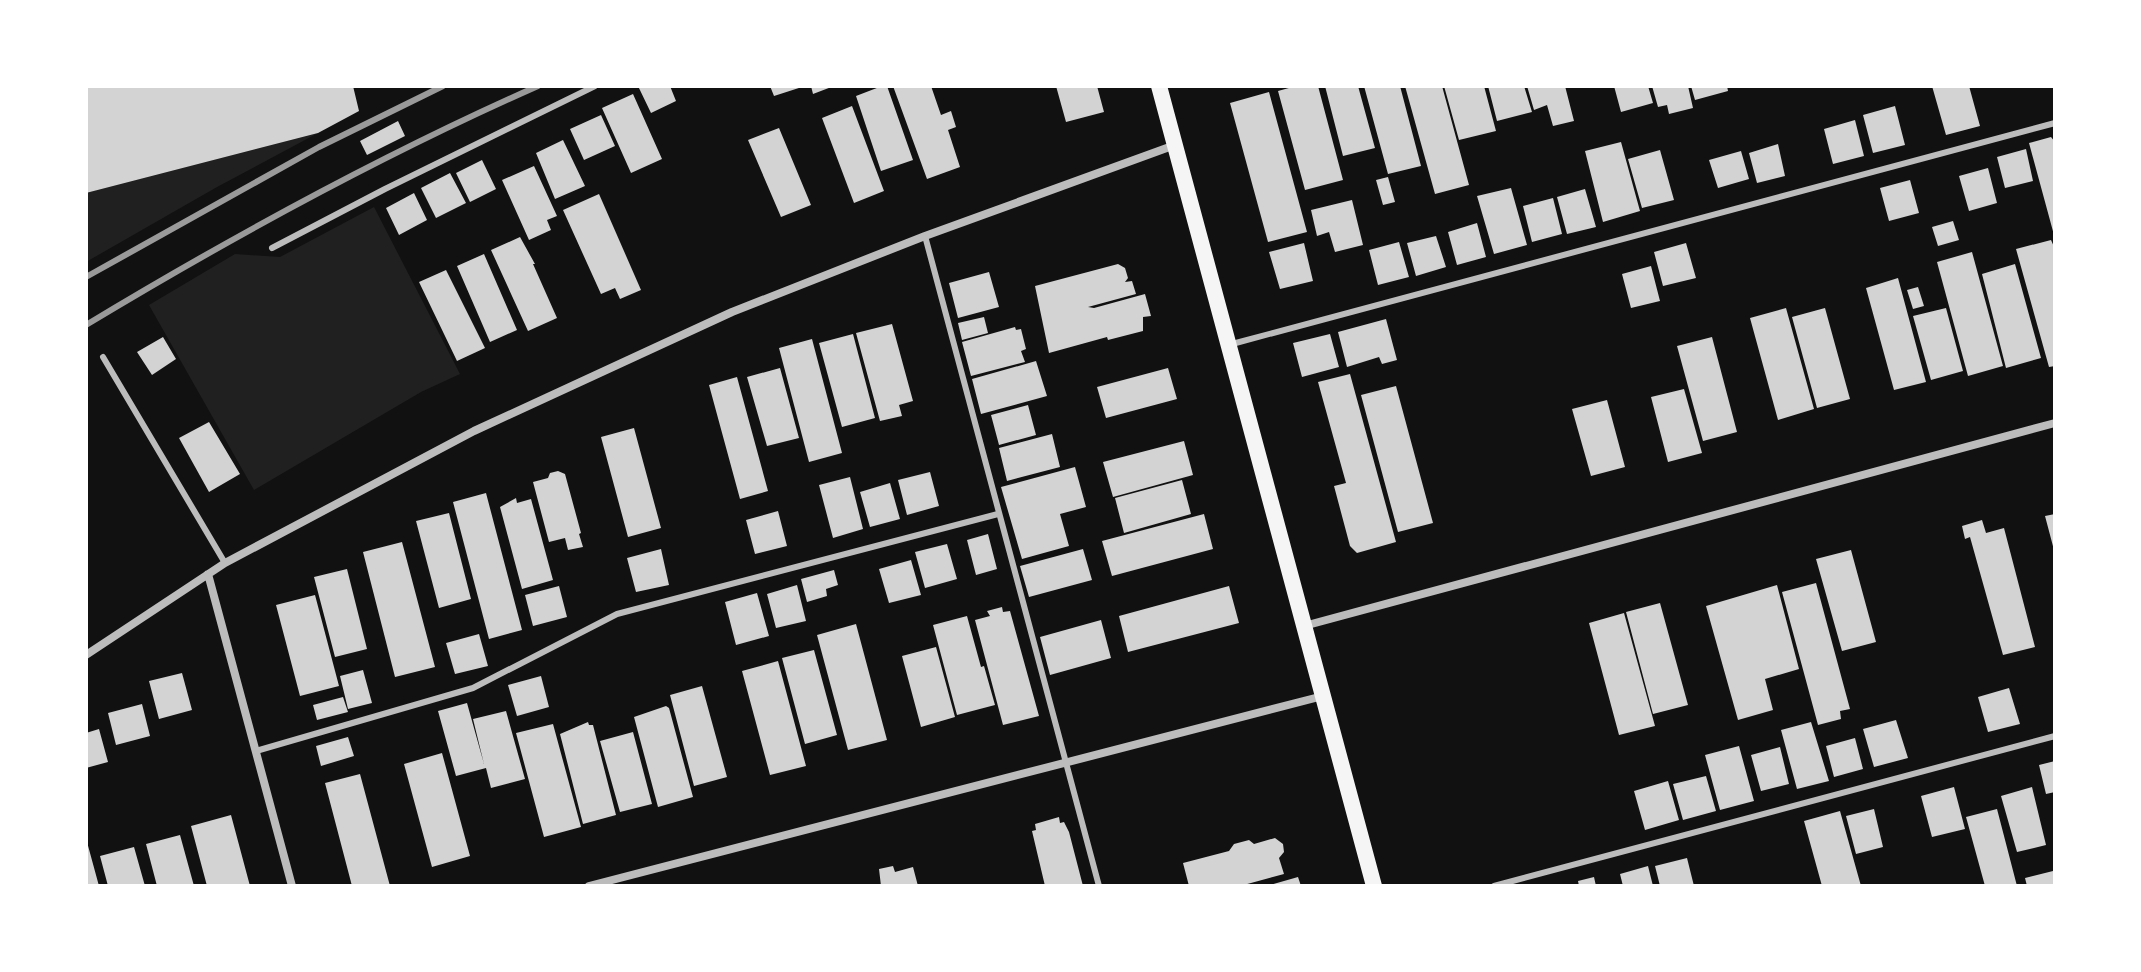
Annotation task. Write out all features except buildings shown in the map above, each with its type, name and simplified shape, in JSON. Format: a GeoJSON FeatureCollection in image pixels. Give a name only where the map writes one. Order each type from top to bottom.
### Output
{"type":"FeatureCollection","features":[{"type":"Feature","properties":{"kind":"main road"},"geometry":{"type":"LineString","coordinates":[[1159,86],[1374,886]]}},
{"type":"Feature","properties":{"kind":"street"},"geometry":{"type":"LineString","coordinates":[[86,655],[225,563],[474,431],[732,312],[925,236],[1175,145]]}},
{"type":"Feature","properties":{"kind":"street"},"geometry":{"type":"LineString","coordinates":[[1304,626],[2055,423]]}},
{"type":"Feature","properties":{"kind":"street"},"geometry":{"type":"LineString","coordinates":[[208,574],[292,886]]}},
{"type":"Feature","properties":{"kind":"street"},"geometry":{"type":"LineString","coordinates":[[589,886],[1323,696]]}},
{"type":"Feature","properties":{"kind":"lane"},"geometry":{"type":"LineString","coordinates":[[272,248],[595,86]]}},
{"type":"Feature","properties":{"kind":"lane"},"geometry":{"type":"LineString","coordinates":[[1228,345],[2055,123]]}},
{"type":"Feature","properties":{"kind":"lane"},"geometry":{"type":"LineString","coordinates":[[925,236],[1099,886]]}},
{"type":"Feature","properties":{"kind":"lane"},"geometry":{"type":"LineString","coordinates":[[103,357],[225,563]]}},
{"type":"Feature","properties":{"kind":"lane"},"geometry":{"type":"LineString","coordinates":[[256,751],[473,688],[617,614],[998,514]]}},
{"type":"Feature","properties":{"kind":"lane"},"geometry":{"type":"LineString","coordinates":[[1494,886],[2055,736]]}},
{"type":"Feature","properties":{"kind":"shaded area"},"geometry":{"type":"Polygon","coordinates":[[[318,133],[217,187],[86,262],[86,193],[318,133]]]}},
{"type":"Feature","properties":{"kind":"shaded area"},"geometry":{"type":"Polygon","coordinates":[[[374,207],[460,374],[421,392],[254,490],[149,305],[235,254],[280,257],[374,207]]]}},
{"type":"Feature","properties":{"kind":"railway"},"geometry":{"type":"LineString","coordinates":[[86,277],[319,147],[443,86]]}},
{"type":"Feature","properties":{"kind":"railway"},"geometry":{"type":"LineString","coordinates":[[86,325],[308,198],[538,86]]}}]}
